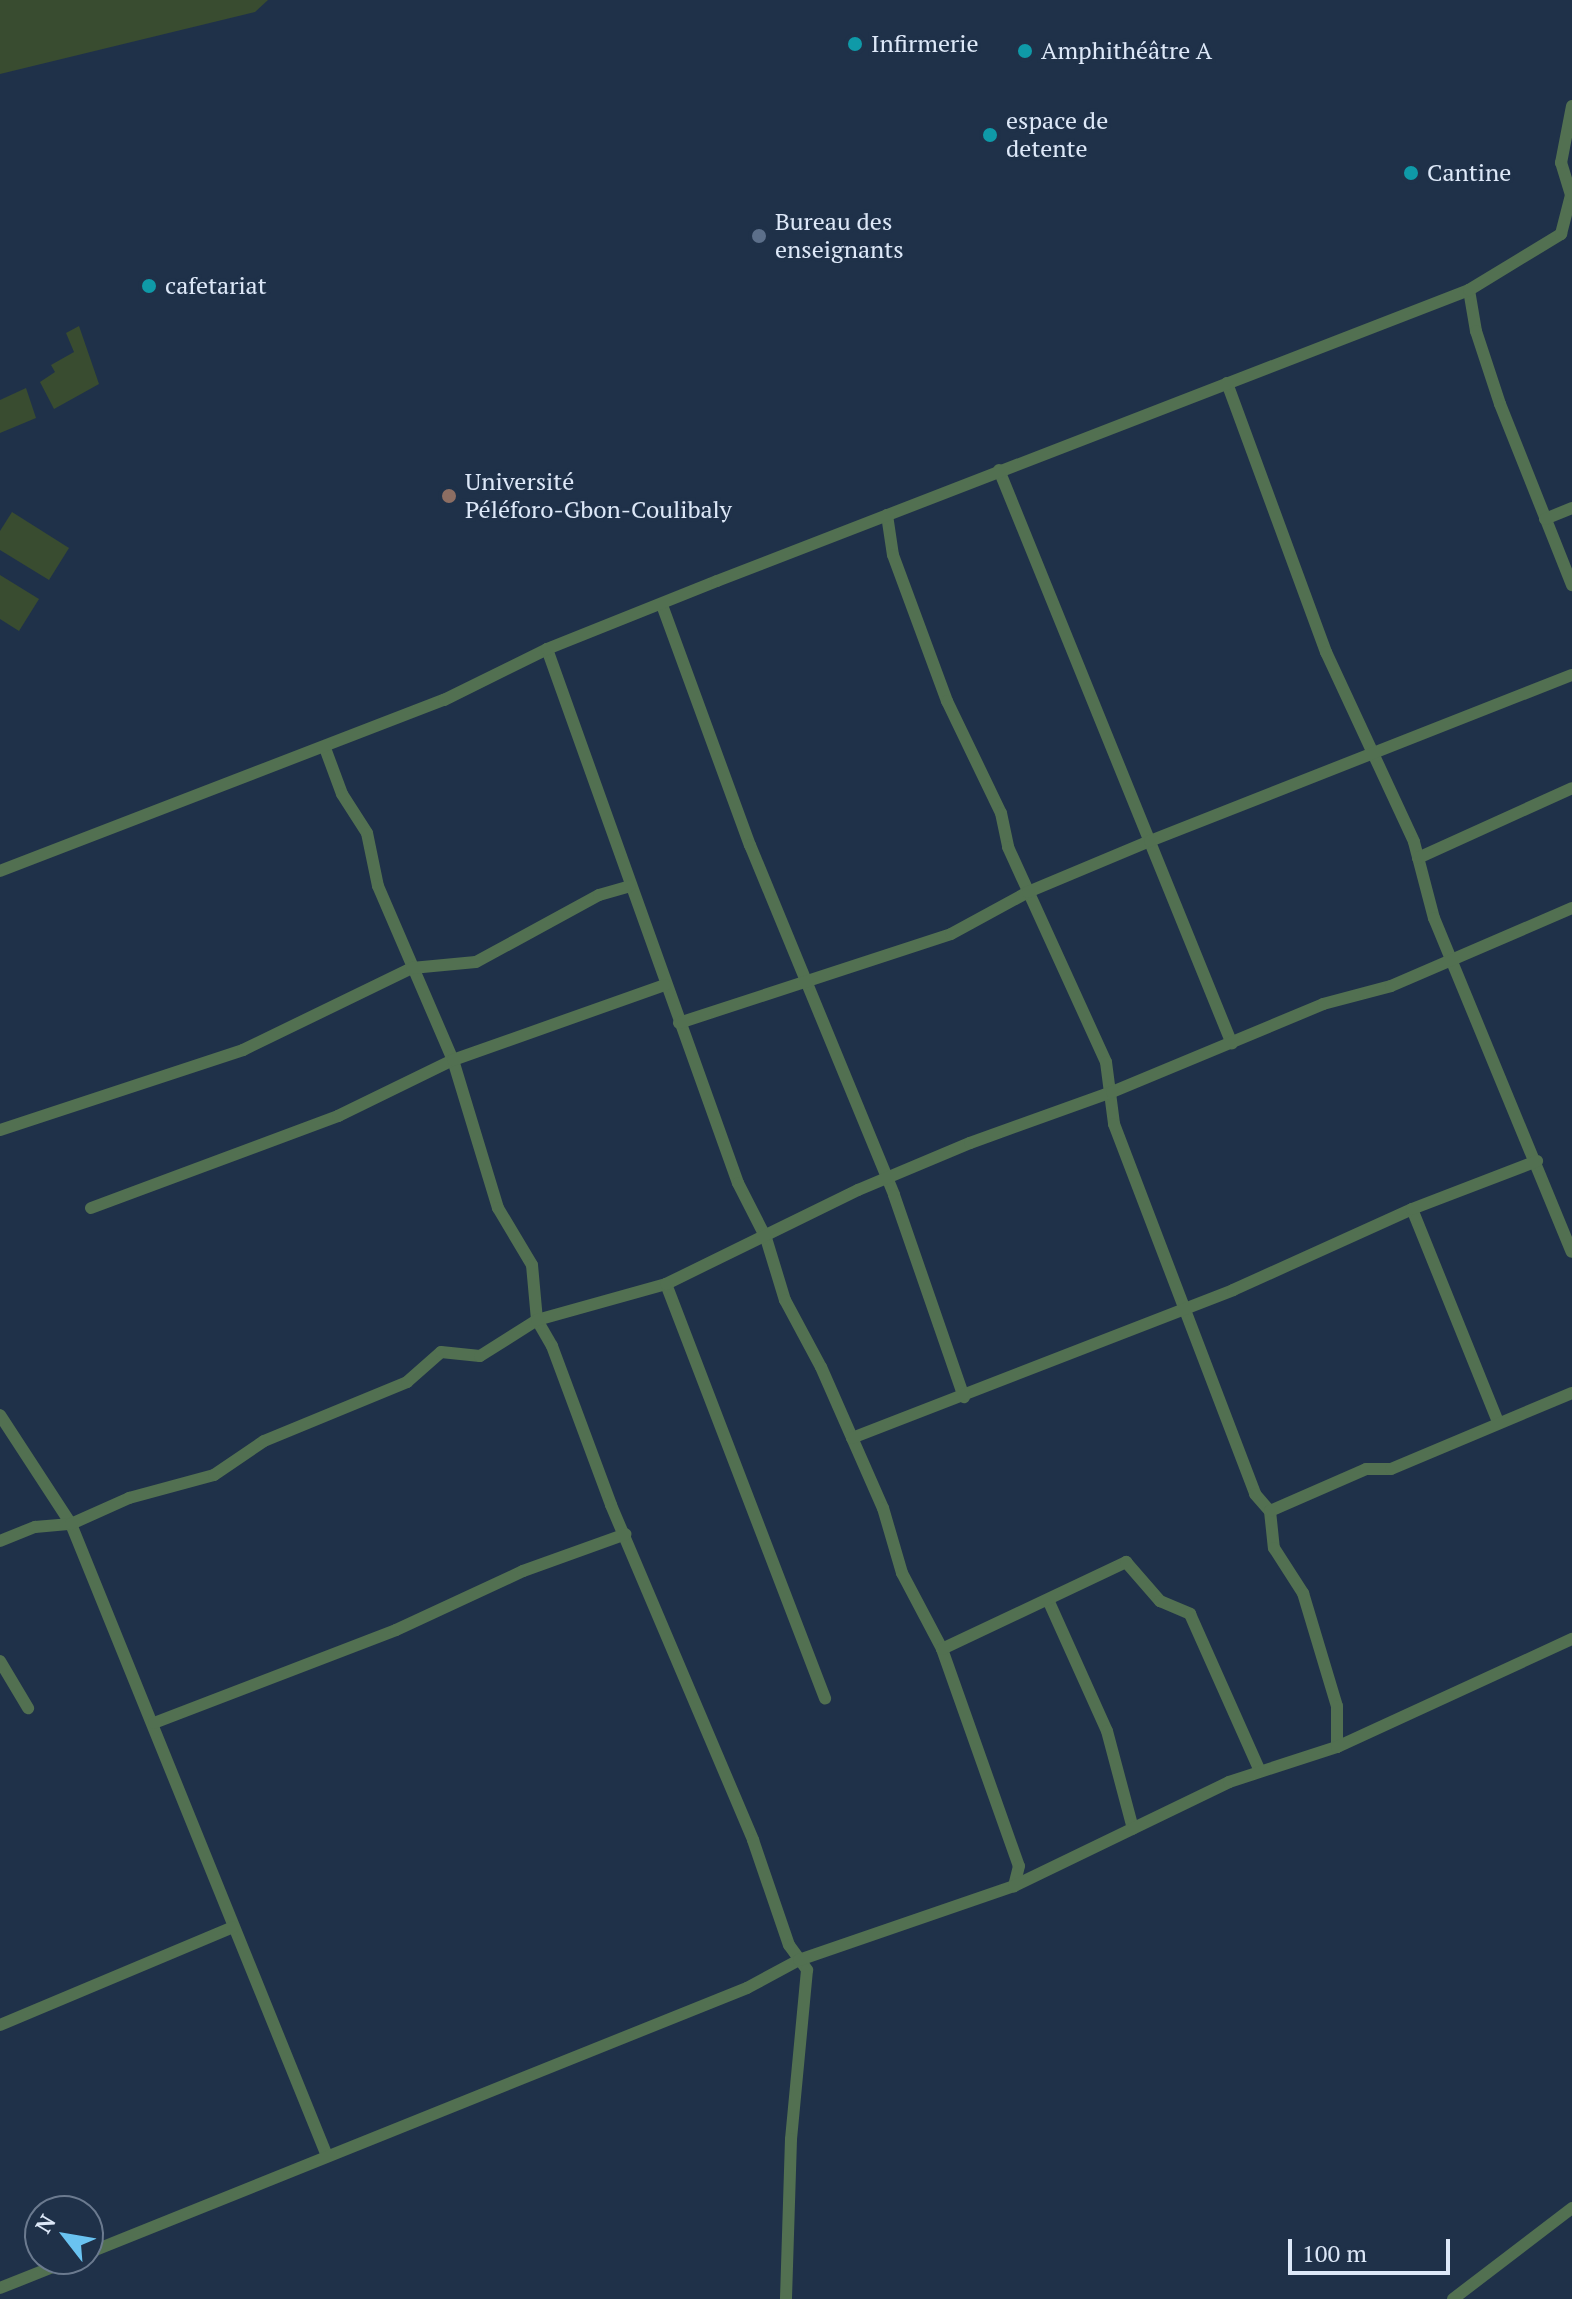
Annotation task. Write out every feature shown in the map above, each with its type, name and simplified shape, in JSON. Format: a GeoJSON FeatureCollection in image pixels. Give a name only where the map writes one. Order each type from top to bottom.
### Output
{"type":"FeatureCollection","features":[{"type":"Feature","properties":{"kind":"street"},"geometry":{"type":"LineString","coordinates":[[0,871],[325,748],[444,700],[547,649],[999,470],[1469,290],[1570,226],[1571,195],[1561,163],[1572,106]]}},
{"type":"Feature","properties":{"kind":"street"},"geometry":{"type":"LineString","coordinates":[[1469,290],[1481,345],[1572,585]]}},
{"type":"Feature","properties":{"kind":"street"},"geometry":{"type":"LineString","coordinates":[[1227,383],[1326,652],[1418,858],[1434,918],[1453,957],[1572,1252]]}},
{"type":"Feature","properties":{"kind":"street"},"geometry":{"type":"LineString","coordinates":[[999,470],[1232,1044]]}},
{"type":"Feature","properties":{"kind":"street"},"geometry":{"type":"LineString","coordinates":[[1545,519],[1572,508]]}},
{"type":"Feature","properties":{"kind":"street"},"geometry":{"type":"LineString","coordinates":[[887,515],[893,555],[947,701],[1001,813],[1008,847],[1106,1062],[1114,1124],[1255,1494],[1270,1511],[1274,1548],[1303,1593],[1337,1706],[1337,1747]]}},
{"type":"Feature","properties":{"kind":"street"},"geometry":{"type":"LineString","coordinates":[[662,605],[805,982],[884,1178],[964,1397]]}},
{"type":"Feature","properties":{"kind":"street"},"geometry":{"type":"LineString","coordinates":[[547,649],[738,1183],[766,1238],[785,1300],[883,1508],[902,1573],[942,1649],[1019,1866],[1014,1886]]}},
{"type":"Feature","properties":{"kind":"street"},"geometry":{"type":"LineString","coordinates":[[679,1023],[951,934],[1028,892],[1150,841],[1372,751],[1572,675]]}},
{"type":"Feature","properties":{"kind":"street"},"geometry":{"type":"LineString","coordinates":[[325,748],[342,794],[367,833],[378,886],[453,1060],[498,1208],[532,1265],[537,1320],[552,1346],[753,1840],[789,1945],[807,1970],[791,2139],[786,2299]]}},
{"type":"Feature","properties":{"kind":"street"},"geometry":{"type":"LineString","coordinates":[[1418,858],[1572,788]]}},
{"type":"Feature","properties":{"kind":"street"},"geometry":{"type":"LineString","coordinates":[[0,1130],[243,1050],[412,968],[476,962],[599,895],[630,886]]}},
{"type":"Feature","properties":{"kind":"street"},"geometry":{"type":"LineString","coordinates":[[0,1541],[35,1527],[71,1524],[129,1498],[214,1475],[264,1441],[407,1382],[441,1352],[480,1356],[537,1320],[666,1284],[884,1178],[1112,1092],[1323,1004],[1391,986],[1572,908]]}},
{"type":"Feature","properties":{"kind":"street"},"geometry":{"type":"LineString","coordinates":[[91,1208],[338,1116],[453,1060],[665,985]]}},
{"type":"Feature","properties":{"kind":"street"},"geometry":{"type":"LineString","coordinates":[[852,1438],[964,1397],[1412,1209],[1537,1161]]}},
{"type":"Feature","properties":{"kind":"street"},"geometry":{"type":"LineString","coordinates":[[1412,1209],[1498,1422]]}},
{"type":"Feature","properties":{"kind":"street"},"geometry":{"type":"LineString","coordinates":[[666,1284],[825,1699]]}},
{"type":"Feature","properties":{"kind":"street"},"geometry":{"type":"LineString","coordinates":[[1270,1511],[1366,1469],[1391,1469],[1572,1393]]}},
{"type":"Feature","properties":{"kind":"street"},"geometry":{"type":"LineString","coordinates":[[0,1415],[71,1524],[327,2156]]}},
{"type":"Feature","properties":{"kind":"street"},"geometry":{"type":"LineString","coordinates":[[154,1723],[396,1630],[523,1571],[626,1534]]}},
{"type":"Feature","properties":{"kind":"street"},"geometry":{"type":"LineString","coordinates":[[942,1649],[1049,1602],[1126,1562],[1160,1601],[1190,1614],[1260,1771]]}},
{"type":"Feature","properties":{"kind":"street"},"geometry":{"type":"LineString","coordinates":[[1049,1602],[1107,1731],[1133,1829]]}},
{"type":"Feature","properties":{"kind":"street"},"geometry":{"type":"LineString","coordinates":[[104,2247],[747,1988],[799,1960],[1014,1886],[1260,1771],[1337,1747],[1572,1639]]}},
{"type":"Feature","properties":{"kind":"street"},"geometry":{"type":"LineString","coordinates":[[0,1661],[28,1708]]}},
{"type":"Feature","properties":{"kind":"street"},"geometry":{"type":"LineString","coordinates":[[0,2025],[233,1927]]}},
{"type":"Feature","properties":{"kind":"street"},"geometry":{"type":"LineString","coordinates":[[1453,2299],[1572,2208]]}},
{"type":"Feature","properties":{"kind":"street"},"geometry":{"type":"LineString","coordinates":[[0,2288],[33,2275]]}},
{"type":"Feature","properties":{"kind":"green space"},"geometry":{"type":"Polygon","coordinates":[[[0,0],[268,0],[255,12],[0,74],[0,0]]]}},
{"type":"Feature","properties":{"kind":"green space"},"geometry":{"type":"Polygon","coordinates":[[[79,326],[99,384],[54,409],[40,382],[55,372],[51,365],[74,352],[66,333],[79,326]]]}},
{"type":"Feature","properties":{"kind":"green space"},"geometry":{"type":"Polygon","coordinates":[[[26,388],[36,418],[0,433],[0,400],[26,388]]]}},
{"type":"Feature","properties":{"kind":"green space"},"geometry":{"type":"Polygon","coordinates":[[[12,512],[69,548],[49,580],[0,550],[0,531],[12,512]]]}},
{"type":"Feature","properties":{"kind":"green space"},"geometry":{"type":"Polygon","coordinates":[[[0,575],[39,599],[19,631],[0,619],[0,575]]]}},
{"type":"Feature","properties":{"kind":"place","name":"Infirmerie"},"geometry":{"type":"Point","coordinates":[855,44]}},
{"type":"Feature","properties":{"kind":"place","name":"Amphithéâtre A"},"geometry":{"type":"Point","coordinates":[1025,51]}},
{"type":"Feature","properties":{"kind":"place","name":"espace de detente"},"geometry":{"type":"Point","coordinates":[990,135]}},
{"type":"Feature","properties":{"kind":"place","name":"Cantine"},"geometry":{"type":"Point","coordinates":[1411,173]}},
{"type":"Feature","properties":{"kind":"place","name":"Bureau des enseignants"},"geometry":{"type":"Point","coordinates":[759,236]}},
{"type":"Feature","properties":{"kind":"place","name":"cafetariat"},"geometry":{"type":"Point","coordinates":[149,286]}},
{"type":"Feature","properties":{"kind":"place","name":"Université Péléforo-Gbon-Coulibaly"},"geometry":{"type":"Point","coordinates":[449,496]}}]}
